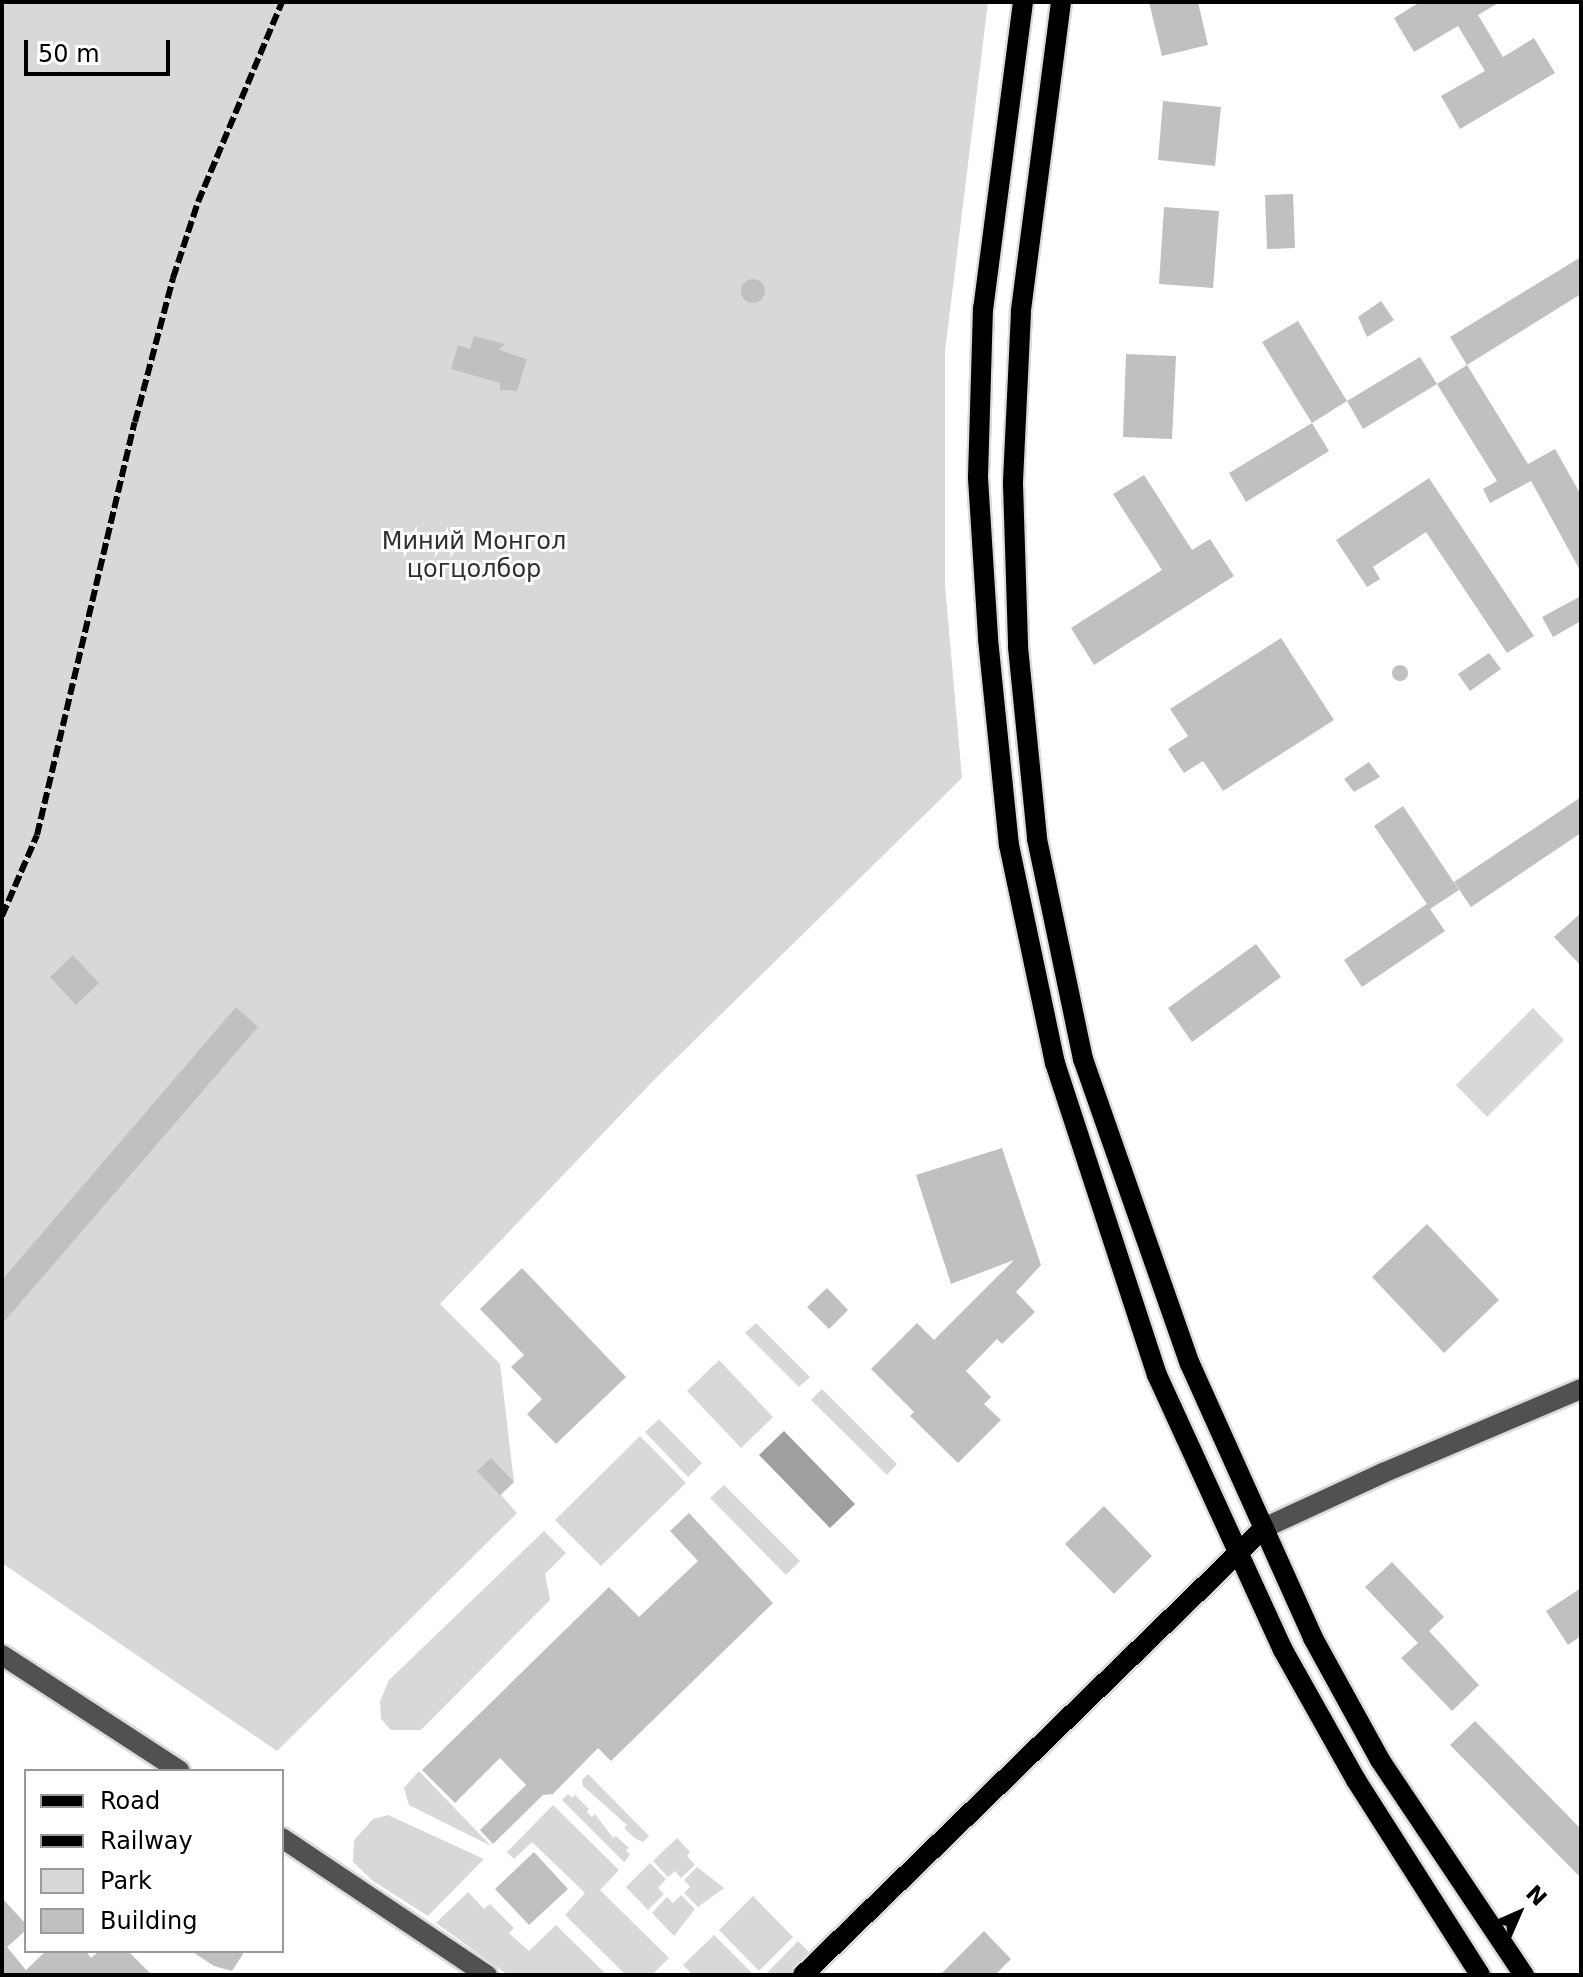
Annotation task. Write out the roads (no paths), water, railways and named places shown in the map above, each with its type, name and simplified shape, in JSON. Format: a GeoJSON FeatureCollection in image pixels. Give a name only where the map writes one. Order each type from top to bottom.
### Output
{"type":"FeatureCollection","features":[{"type":"Feature","properties":{"kind":"main road"},"geometry":{"type":"LineString","coordinates":[[1023,2],[983,308],[978,478],[988,639],[1009,845],[1065,1096],[1157,1375],[1283,1650],[1349,1767],[1480,1975]]}},
{"type":"Feature","properties":{"kind":"main road"},"geometry":{"type":"LineString","coordinates":[[1061,2],[1021,312],[1013,484],[1018,647],[1037,839],[1083,1059],[1190,1364],[1313,1638],[1380,1760],[1524,1975]]}},
{"type":"Feature","properties":{"kind":"main road"},"geometry":{"type":"LineString","coordinates":[[803,1975],[1264,1528]]}},
{"type":"Feature","properties":{"kind":"main road"},"geometry":{"type":"LineString","coordinates":[[1466,1954],[1494,1934]]}},
{"type":"Feature","properties":{"kind":"street"},"geometry":{"type":"LineString","coordinates":[[1264,1528],[1383,1473],[1581,1389]]}},
{"type":"Feature","properties":{"kind":"street"},"geometry":{"type":"LineString","coordinates":[[2,1655],[177,1769]]}},
{"type":"Feature","properties":{"kind":"street"},"geometry":{"type":"LineString","coordinates":[[284,1839],[487,1975]]}},
{"type":"Feature","properties":{"kind":"railway"},"geometry":{"type":"LineString","coordinates":[[2,916],[37,835],[135,422],[173,278],[198,202],[282,2]]}},
{"type":"Feature","properties":{"kind":"park label","name":"Миний Монгол цогцолбор"},"geometry":{"type":"Point","coordinates":[474,556]}}]}
